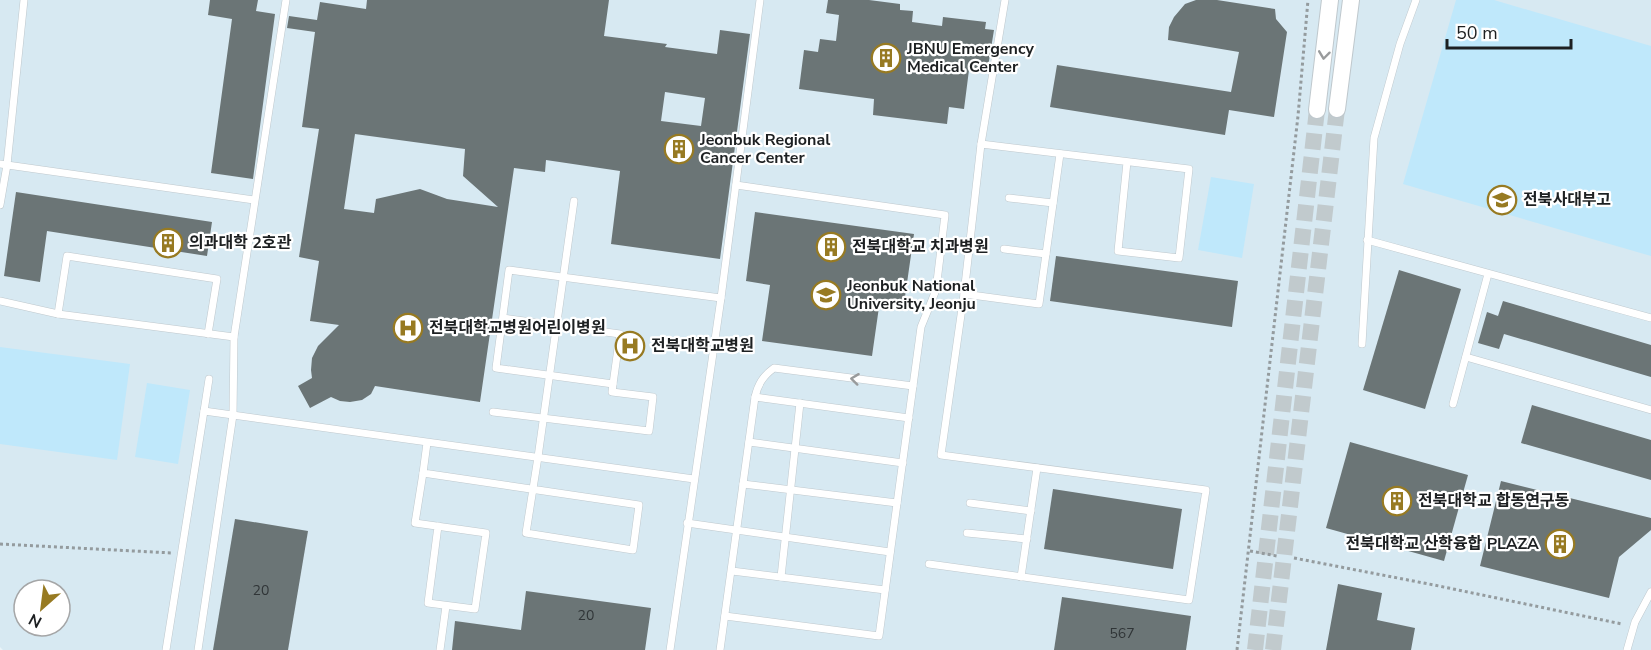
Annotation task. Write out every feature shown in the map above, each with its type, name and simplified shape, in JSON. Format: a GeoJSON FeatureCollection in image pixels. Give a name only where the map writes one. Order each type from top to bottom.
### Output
{"type":"FeatureCollection","features":[{"type":"Feature","properties":{"kind":"street"},"geometry":{"type":"LineString","coordinates":[[1317,110],[1330,0]]}},
{"type":"Feature","properties":{"kind":"street"},"geometry":{"type":"LineString","coordinates":[[1337,109],[1351,0]]}},
{"type":"Feature","properties":{"kind":"lane"},"geometry":{"type":"LineString","coordinates":[[0,205],[24,0]]}},
{"type":"Feature","properties":{"kind":"lane"},"geometry":{"type":"LineString","coordinates":[[198,650],[233,415],[234,337],[285,0]]}},
{"type":"Feature","properties":{"kind":"lane"},"geometry":{"type":"LineString","coordinates":[[670,650],[721,298],[760,0]]}},
{"type":"Feature","properties":{"kind":"lane"},"geometry":{"type":"LineString","coordinates":[[929,564],[1189,600],[1206,490],[941,455],[964,294],[981,144],[1005,0]]}},
{"type":"Feature","properties":{"kind":"lane"},"geometry":{"type":"LineString","coordinates":[[1362,344],[1374,138],[1416,0]]}},
{"type":"Feature","properties":{"kind":"lane"},"geometry":{"type":"LineString","coordinates":[[981,144],[1189,169],[1179,258],[1118,251],[1127,162]]}},
{"type":"Feature","properties":{"kind":"lane"},"geometry":{"type":"LineString","coordinates":[[964,294],[1040,304],[1060,153]]}},
{"type":"Feature","properties":{"kind":"lane"},"geometry":{"type":"LineString","coordinates":[[3,165],[254,200]]}},
{"type":"Feature","properties":{"kind":"lane"},"geometry":{"type":"LineString","coordinates":[[725,616],[879,636],[921,327],[936,290],[945,215],[736,185]]}},
{"type":"Feature","properties":{"kind":"lane"},"geometry":{"type":"LineString","coordinates":[[1009,198],[1053,203]]}},
{"type":"Feature","properties":{"kind":"lane"},"geometry":{"type":"LineString","coordinates":[[423,473],[532,489],[639,505],[633,550],[526,533],[532,489],[538,457],[574,201]]}},
{"type":"Feature","properties":{"kind":"lane"},"geometry":{"type":"LineString","coordinates":[[1367,240],[1651,318]]}},
{"type":"Feature","properties":{"kind":"lane"},"geometry":{"type":"LineString","coordinates":[[1004,249],[1046,254]]}},
{"type":"Feature","properties":{"kind":"lane"},"geometry":{"type":"LineString","coordinates":[[58,314],[67,256],[217,279],[208,334]]}},
{"type":"Feature","properties":{"kind":"lane"},"geometry":{"type":"LineString","coordinates":[[613,384],[496,368],[509,270],[721,298]]}},
{"type":"Feature","properties":{"kind":"lane"},"geometry":{"type":"LineString","coordinates":[[1453,404],[1488,274]]}},
{"type":"Feature","properties":{"kind":"lane"},"geometry":{"type":"LineString","coordinates":[[0,301],[58,314],[234,337]]}},
{"type":"Feature","properties":{"kind":"lane"},"geometry":{"type":"LineString","coordinates":[[493,412],[649,431],[653,398],[612,392],[620,334],[502,318]]}},
{"type":"Feature","properties":{"kind":"lane"},"geometry":{"type":"LineString","coordinates":[[1466,357],[1651,410]]}},
{"type":"Feature","properties":{"kind":"lane"},"geometry":{"type":"LineString","coordinates":[[720,650],[755,397],[761,380],[774,368],[913,386]]}},
{"type":"Feature","properties":{"kind":"lane"},"geometry":{"type":"LineString","coordinates":[[166,650],[209,379]]}},
{"type":"Feature","properties":{"kind":"lane"},"geometry":{"type":"LineString","coordinates":[[755,397],[909,418]]}},
{"type":"Feature","properties":{"kind":"lane"},"geometry":{"type":"LineString","coordinates":[[781,577],[800,403]]}},
{"type":"Feature","properties":{"kind":"lane"},"geometry":{"type":"LineString","coordinates":[[204,411],[694,479]]}},
{"type":"Feature","properties":{"kind":"lane"},"geometry":{"type":"LineString","coordinates":[[427,442],[415,522],[486,533],[475,609],[428,603],[438,526]]}},
{"type":"Feature","properties":{"kind":"lane"},"geometry":{"type":"LineString","coordinates":[[749,442],[903,463]]}},
{"type":"Feature","properties":{"kind":"lane"},"geometry":{"type":"LineString","coordinates":[[1021,577],[1037,468]]}},
{"type":"Feature","properties":{"kind":"lane"},"geometry":{"type":"LineString","coordinates":[[743,484],[897,503]]}},
{"type":"Feature","properties":{"kind":"lane"},"geometry":{"type":"LineString","coordinates":[[970,503],[1030,511]]}},
{"type":"Feature","properties":{"kind":"lane"},"geometry":{"type":"LineString","coordinates":[[687,523],[890,552]]}},
{"type":"Feature","properties":{"kind":"lane"},"geometry":{"type":"LineString","coordinates":[[967,533],[1027,539]]}},
{"type":"Feature","properties":{"kind":"lane"},"geometry":{"type":"LineString","coordinates":[[732,571],[885,590]]}},
{"type":"Feature","properties":{"kind":"lane"},"geometry":{"type":"LineString","coordinates":[[1627,650],[1635,622],[1651,592]]}},
{"type":"Feature","properties":{"kind":"lane"},"geometry":{"type":"LineString","coordinates":[[441,650],[446,606]]}},
{"type":"Feature","properties":{"kind":"path"},"geometry":{"type":"LineString","coordinates":[[1237,650],[1297,127],[1308,0]]}},
{"type":"Feature","properties":{"kind":"path"},"geometry":{"type":"LineString","coordinates":[[0,544],[182,553]]}},
{"type":"Feature","properties":{"kind":"path"},"geometry":{"type":"LineString","coordinates":[[1250,551],[1277,556]]}},
{"type":"Feature","properties":{"kind":"path"},"geometry":{"type":"LineString","coordinates":[[1294,558],[1622,624]]}},
{"type":"Feature","properties":{"kind":"shaded area","name":"Jeonbuk National University, Jeonju"},"geometry":{"type":"Polygon","coordinates":[[[0,0],[1651,0],[1651,650],[3,650],[0,647],[0,0]]]}},
{"type":"Feature","properties":{"kind":"shaded area"},"geometry":{"type":"Polygon","coordinates":[[[1456,0],[1494,0],[1651,46],[1651,256],[1403,184],[1456,0]]]}},
{"type":"Feature","properties":{"kind":"shaded area"},"geometry":{"type":"Polygon","coordinates":[[[1211,177],[1254,184],[1242,258],[1198,250],[1211,177]]]}},
{"type":"Feature","properties":{"kind":"shaded area"},"geometry":{"type":"Polygon","coordinates":[[[0,347],[130,364],[117,460],[0,444],[0,347]]]}},
{"type":"Feature","properties":{"kind":"shaded area"},"geometry":{"type":"Polygon","coordinates":[[[147,383],[190,390],[178,464],[135,457],[147,383]]]}},
{"type":"Feature","properties":{"kind":"building"},"geometry":{"type":"Polygon","coordinates":[[[210,0],[258,0],[256,11],[275,14],[253,179],[211,173],[232,19],[208,15],[210,0]]]}},
{"type":"Feature","properties":{"kind":"building"},"geometry":{"type":"Polygon","coordinates":[[[367,0],[609,0],[604,36],[667,44],[665,47],[717,54],[720,30],[750,34],[720,259],[611,244],[620,171],[546,160],[545,172],[514,168],[480,402],[375,386],[371,394],[362,400],[350,402],[331,397],[310,408],[298,386],[312,378],[312,358],[318,346],[339,325],[310,321],[319,261],[299,257],[319,129],[302,127],[315,32],[287,28],[289,16],[317,20],[320,2],[366,9],[367,0]],[[665,92],[661,121],[701,126],[705,98],[665,92]],[[355,134],[344,209],[374,213],[376,199],[420,189],[447,199],[498,207],[463,176],[465,149],[355,134]]]}},
{"type":"Feature","properties":{"kind":"building","name":"JBNU Emergency Medical Center"},"geometry":{"type":"Polygon","coordinates":[[[828,0],[869,0],[900,4],[900,10],[913,11],[912,22],[942,26],[943,17],[986,22],[985,29],[994,30],[987,73],[969,70],[964,109],[949,107],[947,124],[873,115],[874,99],[799,89],[804,50],[818,52],[820,39],[836,41],[839,15],[826,13],[828,0]]]}},
{"type":"Feature","properties":{"kind":"building"},"geometry":{"type":"Polygon","coordinates":[[[1196,0],[1217,0],[1275,9],[1276,19],[1287,32],[1274,117],[1229,110],[1225,135],[1050,107],[1057,65],[1231,92],[1239,52],[1168,40],[1169,27],[1174,17],[1185,4],[1196,0]]]}},
{"type":"Feature","properties":{"kind":"building","name":"의과대학 2호관"},"geometry":{"type":"Polygon","coordinates":[[[16,192],[212,222],[207,256],[47,231],[40,282],[4,276],[16,192]]]}},
{"type":"Feature","properties":{"kind":"building","name":"전북대학교 치과병원"},"geometry":{"type":"Polygon","coordinates":[[[755,212],[914,234],[904,304],[880,300],[872,356],[762,341],[770,285],[746,281],[755,212]]]}},
{"type":"Feature","properties":{"kind":"building"},"geometry":{"type":"Polygon","coordinates":[[[1056,256],[1238,281],[1232,327],[1050,301],[1056,256]]]}},
{"type":"Feature","properties":{"kind":"building"},"geometry":{"type":"Polygon","coordinates":[[[1399,270],[1461,289],[1425,409],[1363,390],[1399,270]]]}},
{"type":"Feature","properties":{"kind":"building"},"geometry":{"type":"Polygon","coordinates":[[[1503,301],[1651,345],[1651,377],[1504,334],[1499,349],[1478,343],[1487,312],[1498,316],[1503,301]]]}},
{"type":"Feature","properties":{"kind":"building"},"geometry":{"type":"Polygon","coordinates":[[[1532,405],[1651,440],[1651,480],[1521,443],[1532,405]]]}},
{"type":"Feature","properties":{"kind":"building","name":"전북대학교 합동연구동"},"geometry":{"type":"Polygon","coordinates":[[[1350,442],[1468,475],[1444,561],[1326,528],[1350,442]]]}},
{"type":"Feature","properties":{"kind":"building","name":"전북대학교 산학융합 PLAZA"},"geometry":{"type":"Polygon","coordinates":[[[1501,481],[1651,518],[1651,530],[1619,557],[1609,598],[1480,566],[1501,481]]]}},
{"type":"Feature","properties":{"kind":"building"},"geometry":{"type":"Polygon","coordinates":[[[1053,489],[1182,509],[1173,569],[1044,549],[1053,489]]]}},
{"type":"Feature","properties":{"kind":"building"},"geometry":{"type":"Polygon","coordinates":[[[235,519],[308,531],[288,650],[213,650],[235,519]]]}},
{"type":"Feature","properties":{"kind":"building"},"geometry":{"type":"Polygon","coordinates":[[[1338,584],[1382,593],[1377,620],[1415,628],[1411,650],[1326,650],[1338,584]]]}},
{"type":"Feature","properties":{"kind":"building"},"geometry":{"type":"Polygon","coordinates":[[[526,591],[651,608],[645,650],[452,650],[455,621],[521,630],[526,591]]]}},
{"type":"Feature","properties":{"kind":"building"},"geometry":{"type":"Polygon","coordinates":[[[1062,597],[1191,616],[1186,650],[1054,650],[1062,597]]]}},
{"type":"Feature","properties":{"kind":"tunnel"},"geometry":{"type":"LineString","coordinates":[[1273,650],[1337,109]]}},
{"type":"Feature","properties":{"kind":"tunnel"},"geometry":{"type":"LineString","coordinates":[[1255,650],[1317,110]]}},
{"type":"Feature","properties":{"kind":"place","name":"JBNU Emergency Medical Center"},"geometry":{"type":"Point","coordinates":[886,58]}},
{"type":"Feature","properties":{"kind":"place","name":"Jeonbuk Regional Cancer Center"},"geometry":{"type":"Point","coordinates":[679,149]}},
{"type":"Feature","properties":{"kind":"place","name":"전북사대부고"},"geometry":{"type":"Point","coordinates":[1502,200]}},
{"type":"Feature","properties":{"kind":"place","name":"의과대학 2호관"},"geometry":{"type":"Point","coordinates":[168,243]}},
{"type":"Feature","properties":{"kind":"place","name":"전북대학교 치과병원"},"geometry":{"type":"Point","coordinates":[831,247]}},
{"type":"Feature","properties":{"kind":"place","name":"Jeonbuk National University, Jeonju"},"geometry":{"type":"Point","coordinates":[826,295]}},
{"type":"Feature","properties":{"kind":"place","name":"전북대학교병원어린이병원"},"geometry":{"type":"Point","coordinates":[408,328]}},
{"type":"Feature","properties":{"kind":"place","name":"전북대학교병원"},"geometry":{"type":"Point","coordinates":[630,346]}},
{"type":"Feature","properties":{"kind":"place","name":"전북대학교 합동연구동"},"geometry":{"type":"Point","coordinates":[1397,501]}},
{"type":"Feature","properties":{"kind":"place","name":"전북대학교 산학융합 PLAZA"},"geometry":{"type":"Point","coordinates":[1560,544]}}]}
